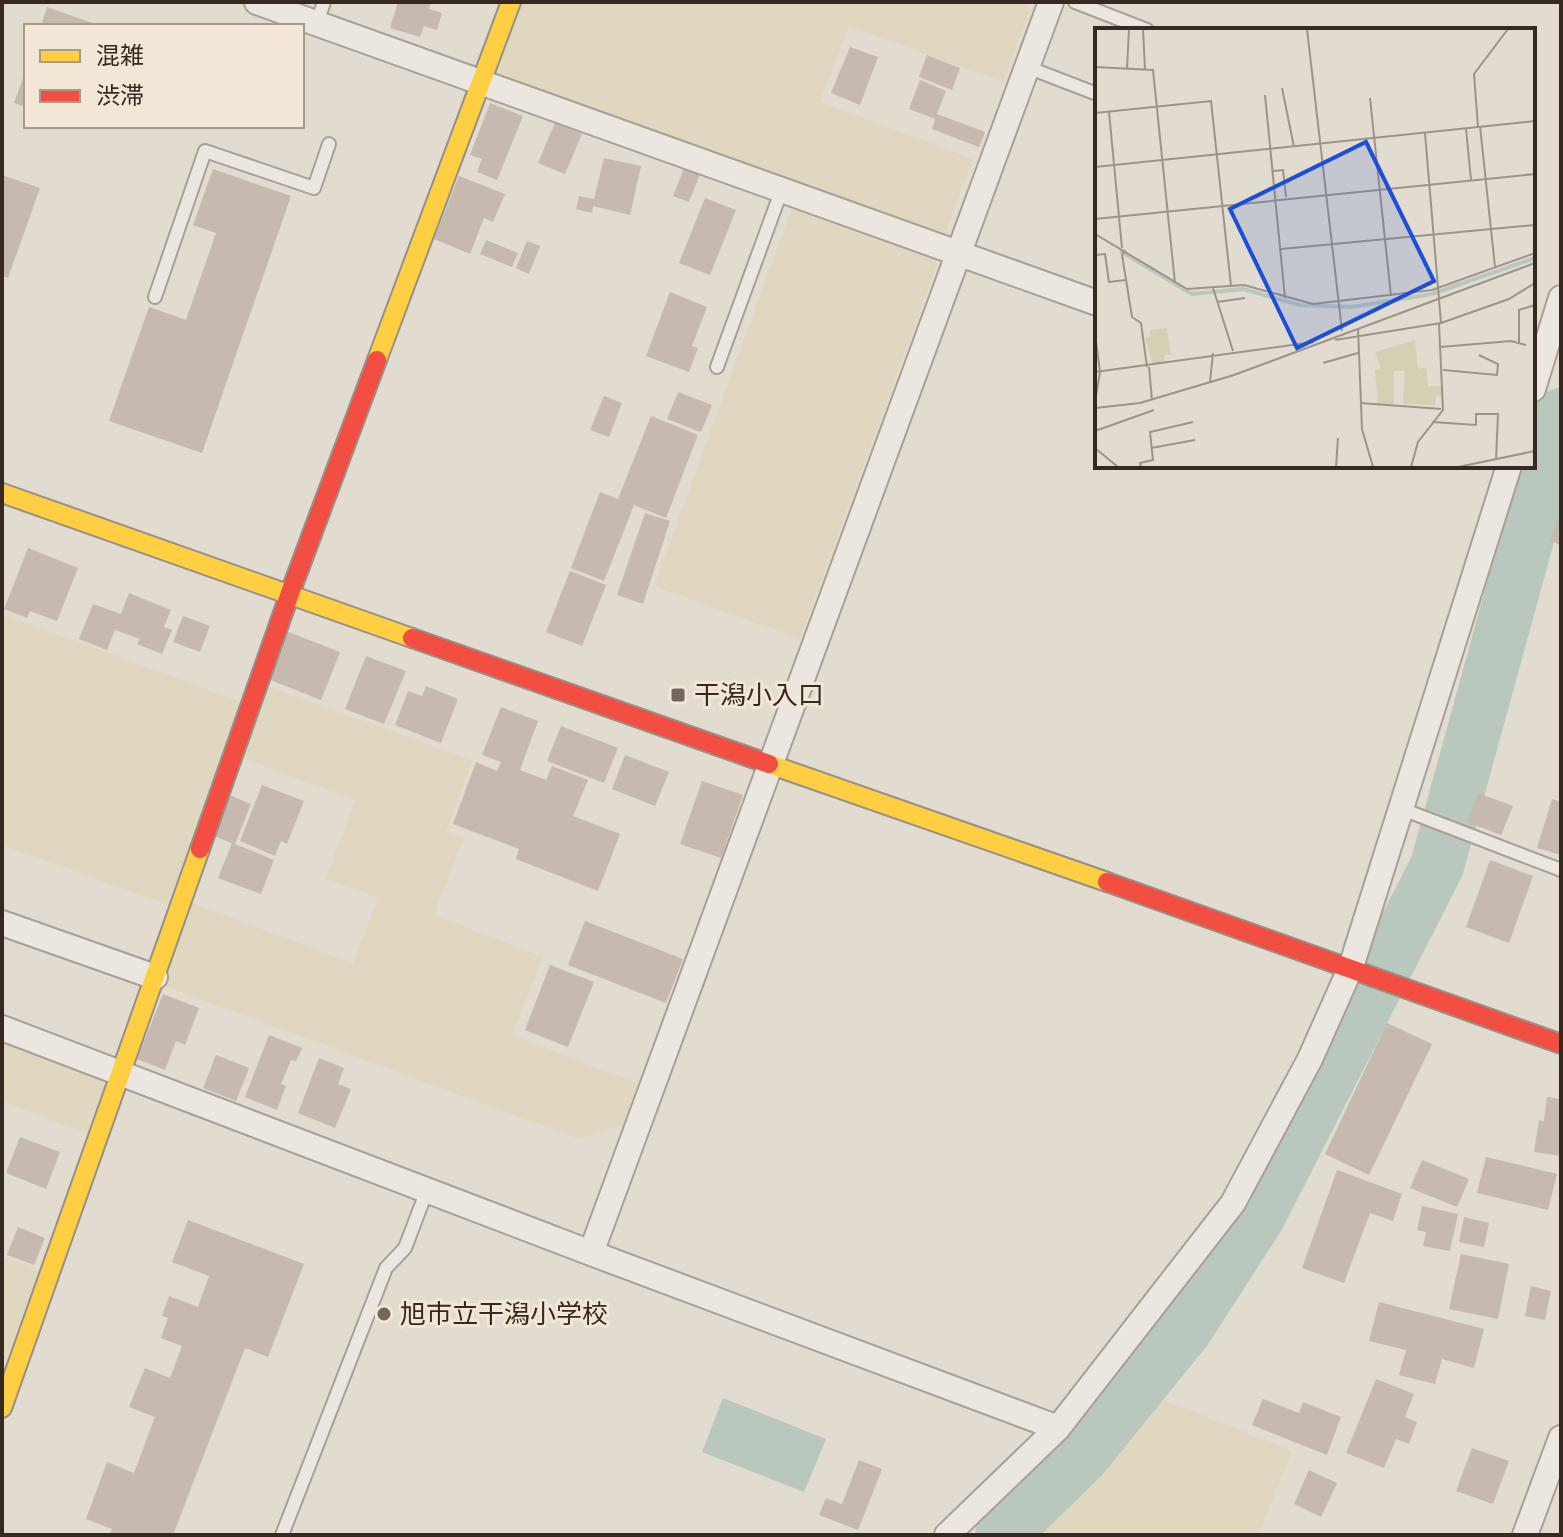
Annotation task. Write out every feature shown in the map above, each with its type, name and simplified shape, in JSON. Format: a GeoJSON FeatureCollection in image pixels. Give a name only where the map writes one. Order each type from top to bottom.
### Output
{"type":"FeatureCollection","features":[{"type":"Feature","properties":{"kind":"street"},"geometry":{"type":"LineString","coordinates":[[257,2],[321,12],[481,83],[1095,302]]}},
{"type":"Feature","properties":{"kind":"street"},"geometry":{"type":"LineString","coordinates":[[2,1408],[290,593],[511,2]]}},
{"type":"Feature","properties":{"kind":"street"},"geometry":{"type":"LineString","coordinates":[[591,1253],[1051,2]]}},
{"type":"Feature","properties":{"kind":"street"},"geometry":{"type":"LineString","coordinates":[[1535,382],[1561,298]]}},
{"type":"Feature","properties":{"kind":"street"},"geometry":{"type":"LineString","coordinates":[[947,1535],[1058,1428],[1233,1203],[1310,1059],[1351,967],[1508,468]]}},
{"type":"Feature","properties":{"kind":"street"},"geometry":{"type":"LineString","coordinates":[[2,493],[1351,967],[1561,1044]]}},
{"type":"Feature","properties":{"kind":"street"},"geometry":{"type":"LineString","coordinates":[[2,923],[155,977]]}},
{"type":"Feature","properties":{"kind":"street"},"geometry":{"type":"LineString","coordinates":[[2,1028],[1058,1428]]}},
{"type":"Feature","properties":{"kind":"street"},"geometry":{"type":"LineString","coordinates":[[1525,1535],[1561,1438]]}},
{"type":"Feature","properties":{"kind":"lane"},"geometry":{"type":"LineString","coordinates":[[1075,2],[1142,28]]}},
{"type":"Feature","properties":{"kind":"lane"},"geometry":{"type":"LineString","coordinates":[[1027,67],[1095,93]]}},
{"type":"Feature","properties":{"kind":"lane"},"geometry":{"type":"LineString","coordinates":[[155,297],[205,151],[314,188],[329,144]]}},
{"type":"Feature","properties":{"kind":"lane"},"geometry":{"type":"LineString","coordinates":[[717,367],[782,189]]}},
{"type":"Feature","properties":{"kind":"lane"},"geometry":{"type":"LineString","coordinates":[[1402,809],[1561,870]]}},
{"type":"Feature","properties":{"kind":"lane"},"geometry":{"type":"LineString","coordinates":[[282,1535],[386,1268],[405,1248],[427,1190]]}},
{"type":"Feature","properties":{"kind":"shaded area"},"geometry":{"type":"Polygon","coordinates":[[[520,2],[1018,2],[1031,7],[1003,82],[849,26],[820,102],[973,159],[943,239],[494,72],[520,2]]]}},
{"type":"Feature","properties":{"kind":"shaded area"},"geometry":{"type":"Polygon","coordinates":[[[792,208],[938,261],[800,639],[654,586],[792,208]]]}},
{"type":"Feature","properties":{"kind":"shaded area"},"geometry":{"type":"Polygon","coordinates":[[[2,614],[242,702],[168,905],[2,845],[2,614]]]}},
{"type":"Feature","properties":{"kind":"shaded area"},"geometry":{"type":"Polygon","coordinates":[[[267,686],[472,760],[446,832],[464,837],[434,915],[543,957],[512,1035],[641,1085],[626,1123],[579,1139],[159,984],[189,902],[353,963],[378,898],[326,879],[355,800],[241,758],[267,686]]]}},
{"type":"Feature","properties":{"kind":"shaded area"},"geometry":{"type":"Polygon","coordinates":[[[2,1043],[108,1083],[88,1134],[2,1101],[2,1043]]]}},
{"type":"Feature","properties":{"kind":"shaded area"},"geometry":{"type":"Polygon","coordinates":[[[2,1256],[39,1270],[2,1370],[2,1256]]]}},
{"type":"Feature","properties":{"kind":"shaded area"},"geometry":{"type":"Polygon","coordinates":[[[1152,1395],[1292,1451],[1258,1535],[1024,1535],[1152,1395]]]}},
{"type":"Feature","properties":{"kind":"shaded area"},"geometry":{"type":"Polygon","coordinates":[[[723,1398],[826,1439],[804,1492],[702,1452],[723,1398]]]}},
{"type":"Feature","properties":{"kind":"building"},"geometry":{"type":"Polygon","coordinates":[[[398,2],[431,2],[429,9],[442,13],[437,30],[424,26],[420,37],[390,28],[398,2]]]}},
{"type":"Feature","properties":{"kind":"building"},"geometry":{"type":"Polygon","coordinates":[[[47,7],[95,24],[42,24],[47,7]]]}},
{"type":"Feature","properties":{"kind":"building"},"geometry":{"type":"Polygon","coordinates":[[[850,47],[878,57],[860,105],[831,93],[850,47]]]}},
{"type":"Feature","properties":{"kind":"building"},"geometry":{"type":"Polygon","coordinates":[[[927,55],[960,68],[952,90],[919,77],[927,55]]]}},
{"type":"Feature","properties":{"kind":"building"},"geometry":{"type":"Polygon","coordinates":[[[24,76],[24,106],[14,103],[24,76]]]}},
{"type":"Feature","properties":{"kind":"building"},"geometry":{"type":"Polygon","coordinates":[[[920,80],[946,91],[937,114],[985,132],[979,147],[932,129],[935,119],[909,109],[920,80]]]}},
{"type":"Feature","properties":{"kind":"building"},"geometry":{"type":"Polygon","coordinates":[[[490,103],[523,116],[497,180],[477,172],[482,159],[470,155],[490,103]]]}},
{"type":"Feature","properties":{"kind":"building"},"geometry":{"type":"Polygon","coordinates":[[[555,123],[582,134],[565,174],[538,163],[555,123]]]}},
{"type":"Feature","properties":{"kind":"building"},"geometry":{"type":"Polygon","coordinates":[[[604,158],[641,166],[630,215],[593,206],[592,213],[576,209],[579,196],[594,199],[604,158]]]}},
{"type":"Feature","properties":{"kind":"building"},"geometry":{"type":"Polygon","coordinates":[[[684,168],[700,174],[689,202],[673,196],[684,168]]]}},
{"type":"Feature","properties":{"kind":"building"},"geometry":{"type":"Polygon","coordinates":[[[213,169],[291,196],[202,453],[109,421],[149,307],[186,320],[216,233],[193,225],[213,169]]]}},
{"type":"Feature","properties":{"kind":"building"},"geometry":{"type":"Polygon","coordinates":[[[2,175],[40,188],[8,278],[2,276],[2,175]]]}},
{"type":"Feature","properties":{"kind":"building"},"geometry":{"type":"Polygon","coordinates":[[[459,176],[505,194],[493,222],[484,218],[470,254],[434,239],[459,176]]]}},
{"type":"Feature","properties":{"kind":"building"},"geometry":{"type":"Polygon","coordinates":[[[705,198],[736,210],[710,275],[679,263],[705,198]]]}},
{"type":"Feature","properties":{"kind":"building"},"geometry":{"type":"Polygon","coordinates":[[[486,240],[518,253],[512,267],[480,254],[486,240]]]}},
{"type":"Feature","properties":{"kind":"building"},"geometry":{"type":"Polygon","coordinates":[[[527,241],[540,246],[529,274],[516,268],[527,241]]]}},
{"type":"Feature","properties":{"kind":"building"},"geometry":{"type":"Polygon","coordinates":[[[670,292],[707,307],[692,346],[698,348],[689,372],[646,356],[670,292]]]}},
{"type":"Feature","properties":{"kind":"building"},"geometry":{"type":"Polygon","coordinates":[[[678,392],[712,405],[701,432],[667,419],[678,392]]]}},
{"type":"Feature","properties":{"kind":"building"},"geometry":{"type":"Polygon","coordinates":[[[604,396],[622,403],[609,437],[590,430],[604,396]]]}},
{"type":"Feature","properties":{"kind":"building"},"geometry":{"type":"Polygon","coordinates":[[[651,416],[698,435],[666,518],[634,505],[604,581],[571,568],[600,492],[618,499],[651,416]]]}},
{"type":"Feature","properties":{"kind":"building"},"geometry":{"type":"Polygon","coordinates":[[[645,513],[670,521],[643,604],[617,595],[645,513]]]}},
{"type":"Feature","properties":{"kind":"building"},"geometry":{"type":"Polygon","coordinates":[[[1561,513],[1561,545],[1550,541],[1561,513]]]}},
{"type":"Feature","properties":{"kind":"building"},"geometry":{"type":"Polygon","coordinates":[[[28,548],[78,568],[57,621],[30,611],[27,618],[4,609],[28,548]]]}},
{"type":"Feature","properties":{"kind":"building"},"geometry":{"type":"Polygon","coordinates":[[[570,571],[606,585],[582,646],[546,632],[570,571]]]}},
{"type":"Feature","properties":{"kind":"building"},"geometry":{"type":"Polygon","coordinates":[[[129,593],[171,610],[164,627],[172,630],[162,654],[137,644],[140,639],[115,630],[107,650],[79,639],[93,604],[121,614],[129,593]]]}},
{"type":"Feature","properties":{"kind":"building"},"geometry":{"type":"Polygon","coordinates":[[[183,616],[210,626],[200,652],[173,642],[183,616]]]}},
{"type":"Feature","properties":{"kind":"building"},"geometry":{"type":"Polygon","coordinates":[[[286,631],[340,652],[321,700],[268,679],[286,631]]]}},
{"type":"Feature","properties":{"kind":"building"},"geometry":{"type":"Polygon","coordinates":[[[366,656],[406,671],[384,724],[345,709],[366,656]]]}},
{"type":"Feature","properties":{"kind":"building"},"geometry":{"type":"Polygon","coordinates":[[[426,686],[458,699],[441,743],[395,725],[408,691],[422,696],[426,686]]]}},
{"type":"Feature","properties":{"kind":"building"},"geometry":{"type":"Polygon","coordinates":[[[501,707],[538,721],[520,770],[546,780],[552,766],[588,780],[573,816],[620,834],[598,891],[516,859],[519,849],[453,824],[476,762],[497,771],[501,762],[482,755],[501,707]]]}},
{"type":"Feature","properties":{"kind":"building"},"geometry":{"type":"Polygon","coordinates":[[[561,726],[618,748],[604,783],[547,761],[561,726]]]}},
{"type":"Feature","properties":{"kind":"building"},"geometry":{"type":"Polygon","coordinates":[[[625,755],[669,772],[655,806],[612,789],[625,755]]]}},
{"type":"Feature","properties":{"kind":"building"},"geometry":{"type":"Polygon","coordinates":[[[702,781],[743,795],[721,858],[680,844],[702,781]]]}},
{"type":"Feature","properties":{"kind":"building"},"geometry":{"type":"Polygon","coordinates":[[[262,785],[304,801],[287,844],[281,841],[275,856],[240,841],[262,785]]]}},
{"type":"Feature","properties":{"kind":"building"},"geometry":{"type":"Polygon","coordinates":[[[1478,793],[1513,806],[1501,835],[1467,822],[1478,793]]]}},
{"type":"Feature","properties":{"kind":"building"},"geometry":{"type":"Polygon","coordinates":[[[227,794],[251,804],[235,844],[274,860],[261,894],[218,878],[232,843],[211,835],[227,794]]]}},
{"type":"Feature","properties":{"kind":"building"},"geometry":{"type":"Polygon","coordinates":[[[1552,799],[1561,802],[1561,855],[1537,848],[1552,799]]]}},
{"type":"Feature","properties":{"kind":"building"},"geometry":{"type":"Polygon","coordinates":[[[1490,860],[1533,876],[1509,943],[1466,927],[1490,860]]]}},
{"type":"Feature","properties":{"kind":"building"},"geometry":{"type":"Polygon","coordinates":[[[585,921],[683,959],[666,1003],[568,965],[585,921]]]}},
{"type":"Feature","properties":{"kind":"building"},"geometry":{"type":"Polygon","coordinates":[[[550,965],[594,982],[568,1047],[525,1030],[550,965]]]}},
{"type":"Feature","properties":{"kind":"building"},"geometry":{"type":"Polygon","coordinates":[[[163,994],[199,1008],[185,1045],[176,1041],[165,1070],[137,1059],[163,994]]]}},
{"type":"Feature","properties":{"kind":"building"},"geometry":{"type":"Polygon","coordinates":[[[1387,1023],[1432,1044],[1369,1175],[1325,1154],[1387,1023]]]}},
{"type":"Feature","properties":{"kind":"building"},"geometry":{"type":"Polygon","coordinates":[[[269,1035],[302,1048],[296,1061],[291,1060],[281,1084],[286,1086],[277,1110],[245,1097],[269,1035]]]}},
{"type":"Feature","properties":{"kind":"building"},"geometry":{"type":"Polygon","coordinates":[[[216,1055],[249,1068],[236,1101],[203,1088],[216,1055]]]}},
{"type":"Feature","properties":{"kind":"building"},"geometry":{"type":"Polygon","coordinates":[[[319,1058],[344,1068],[338,1084],[351,1089],[335,1128],[298,1113],[319,1058]]]}},
{"type":"Feature","properties":{"kind":"building"},"geometry":{"type":"Polygon","coordinates":[[[1547,1097],[1561,1099],[1561,1156],[1534,1152],[1539,1120],[1544,1121],[1547,1097]]]}},
{"type":"Feature","properties":{"kind":"building"},"geometry":{"type":"Polygon","coordinates":[[[20,1137],[60,1152],[46,1189],[6,1173],[20,1137]]]}},
{"type":"Feature","properties":{"kind":"building"},"geometry":{"type":"Polygon","coordinates":[[[1486,1157],[1557,1174],[1548,1210],[1477,1193],[1486,1157]]]}},
{"type":"Feature","properties":{"kind":"building"},"geometry":{"type":"Polygon","coordinates":[[[1422,1160],[1469,1179],[1457,1207],[1410,1188],[1422,1160]]]}},
{"type":"Feature","properties":{"kind":"building"},"geometry":{"type":"Polygon","coordinates":[[[1337,1170],[1402,1194],[1393,1221],[1370,1213],[1344,1283],[1302,1268],[1337,1170]]]}},
{"type":"Feature","properties":{"kind":"building"},"geometry":{"type":"Polygon","coordinates":[[[1422,1206],[1458,1214],[1450,1251],[1423,1246],[1426,1232],[1417,1230],[1422,1206]]]}},
{"type":"Feature","properties":{"kind":"building"},"geometry":{"type":"Polygon","coordinates":[[[1464,1217],[1489,1223],[1484,1247],[1459,1242],[1464,1217]]]}},
{"type":"Feature","properties":{"kind":"building"},"geometry":{"type":"Polygon","coordinates":[[[188,1220],[304,1264],[268,1357],[245,1348],[173,1535],[110,1535],[112,1529],[86,1519],[107,1462],[134,1473],[155,1417],[129,1407],[145,1368],[170,1378],[182,1346],[161,1338],[168,1318],[162,1316],[169,1296],[198,1307],[209,1276],[172,1262],[188,1220]]]}},
{"type":"Feature","properties":{"kind":"building"},"geometry":{"type":"Polygon","coordinates":[[[18,1227],[45,1238],[34,1265],[7,1255],[18,1227]]]}},
{"type":"Feature","properties":{"kind":"building"},"geometry":{"type":"Polygon","coordinates":[[[1461,1254],[1509,1264],[1498,1319],[1449,1309],[1461,1254]]]}},
{"type":"Feature","properties":{"kind":"building"},"geometry":{"type":"Polygon","coordinates":[[[1531,1286],[1551,1291],[1545,1320],[1525,1316],[1531,1286]]]}},
{"type":"Feature","properties":{"kind":"building"},"geometry":{"type":"Polygon","coordinates":[[[1379,1302],[1484,1329],[1474,1368],[1442,1359],[1435,1384],[1399,1375],[1406,1350],[1369,1341],[1379,1302]]]}},
{"type":"Feature","properties":{"kind":"building"},"geometry":{"type":"Polygon","coordinates":[[[1376,1379],[1414,1394],[1405,1417],[1417,1422],[1409,1444],[1396,1439],[1384,1468],[1346,1453],[1376,1379]]]}},
{"type":"Feature","properties":{"kind":"building"},"geometry":{"type":"Polygon","coordinates":[[[1263,1399],[1299,1413],[1303,1402],[1341,1417],[1327,1455],[1252,1425],[1263,1399]]]}},
{"type":"Feature","properties":{"kind":"building"},"geometry":{"type":"Polygon","coordinates":[[[1472,1448],[1509,1461],[1493,1504],[1456,1491],[1472,1448]]]}},
{"type":"Feature","properties":{"kind":"building"},"geometry":{"type":"Polygon","coordinates":[[[859,1460],[882,1469],[858,1530],[819,1515],[826,1498],[842,1504],[859,1460]]]}},
{"type":"Feature","properties":{"kind":"building"},"geometry":{"type":"Polygon","coordinates":[[[1309,1470],[1337,1483],[1321,1517],[1294,1504],[1309,1470]]]}},
{"type":"Feature","properties":{"kind":"waterway"},"geometry":{"type":"LineString","coordinates":[[1002,1535],[1082,1457],[1185,1330],[1258,1217],[1437,866],[1561,415]]}},
{"type":"Feature","properties":{"kind":"traffic: slow"},"geometry":{"type":"LineString","coordinates":[[377,360],[511,2]]}},
{"type":"Feature","properties":{"kind":"traffic: slow"},"geometry":{"type":"LineString","coordinates":[[2,493],[412,638]]}},
{"type":"Feature","properties":{"kind":"traffic: slow"},"geometry":{"type":"LineString","coordinates":[[769,764],[1107,882]]}},
{"type":"Feature","properties":{"kind":"traffic: slow"},"geometry":{"type":"LineString","coordinates":[[2,1408],[200,849]]}},
{"type":"Feature","properties":{"kind":"traffic: jam"},"geometry":{"type":"LineString","coordinates":[[200,849],[290,593],[377,360]]}},
{"type":"Feature","properties":{"kind":"traffic: jam"},"geometry":{"type":"LineString","coordinates":[[412,638],[769,764]]}},
{"type":"Feature","properties":{"kind":"traffic: jam"},"geometry":{"type":"LineString","coordinates":[[1107,882],[1561,1044]]}},
{"type":"Feature","properties":{"kind":"place","name":"干潟小入口"},"geometry":{"type":"Point","coordinates":[678,695]}},
{"type":"Feature","properties":{"kind":"place","name":"旭市立干潟小学校"},"geometry":{"type":"Point","coordinates":[384,1314]}}]}
